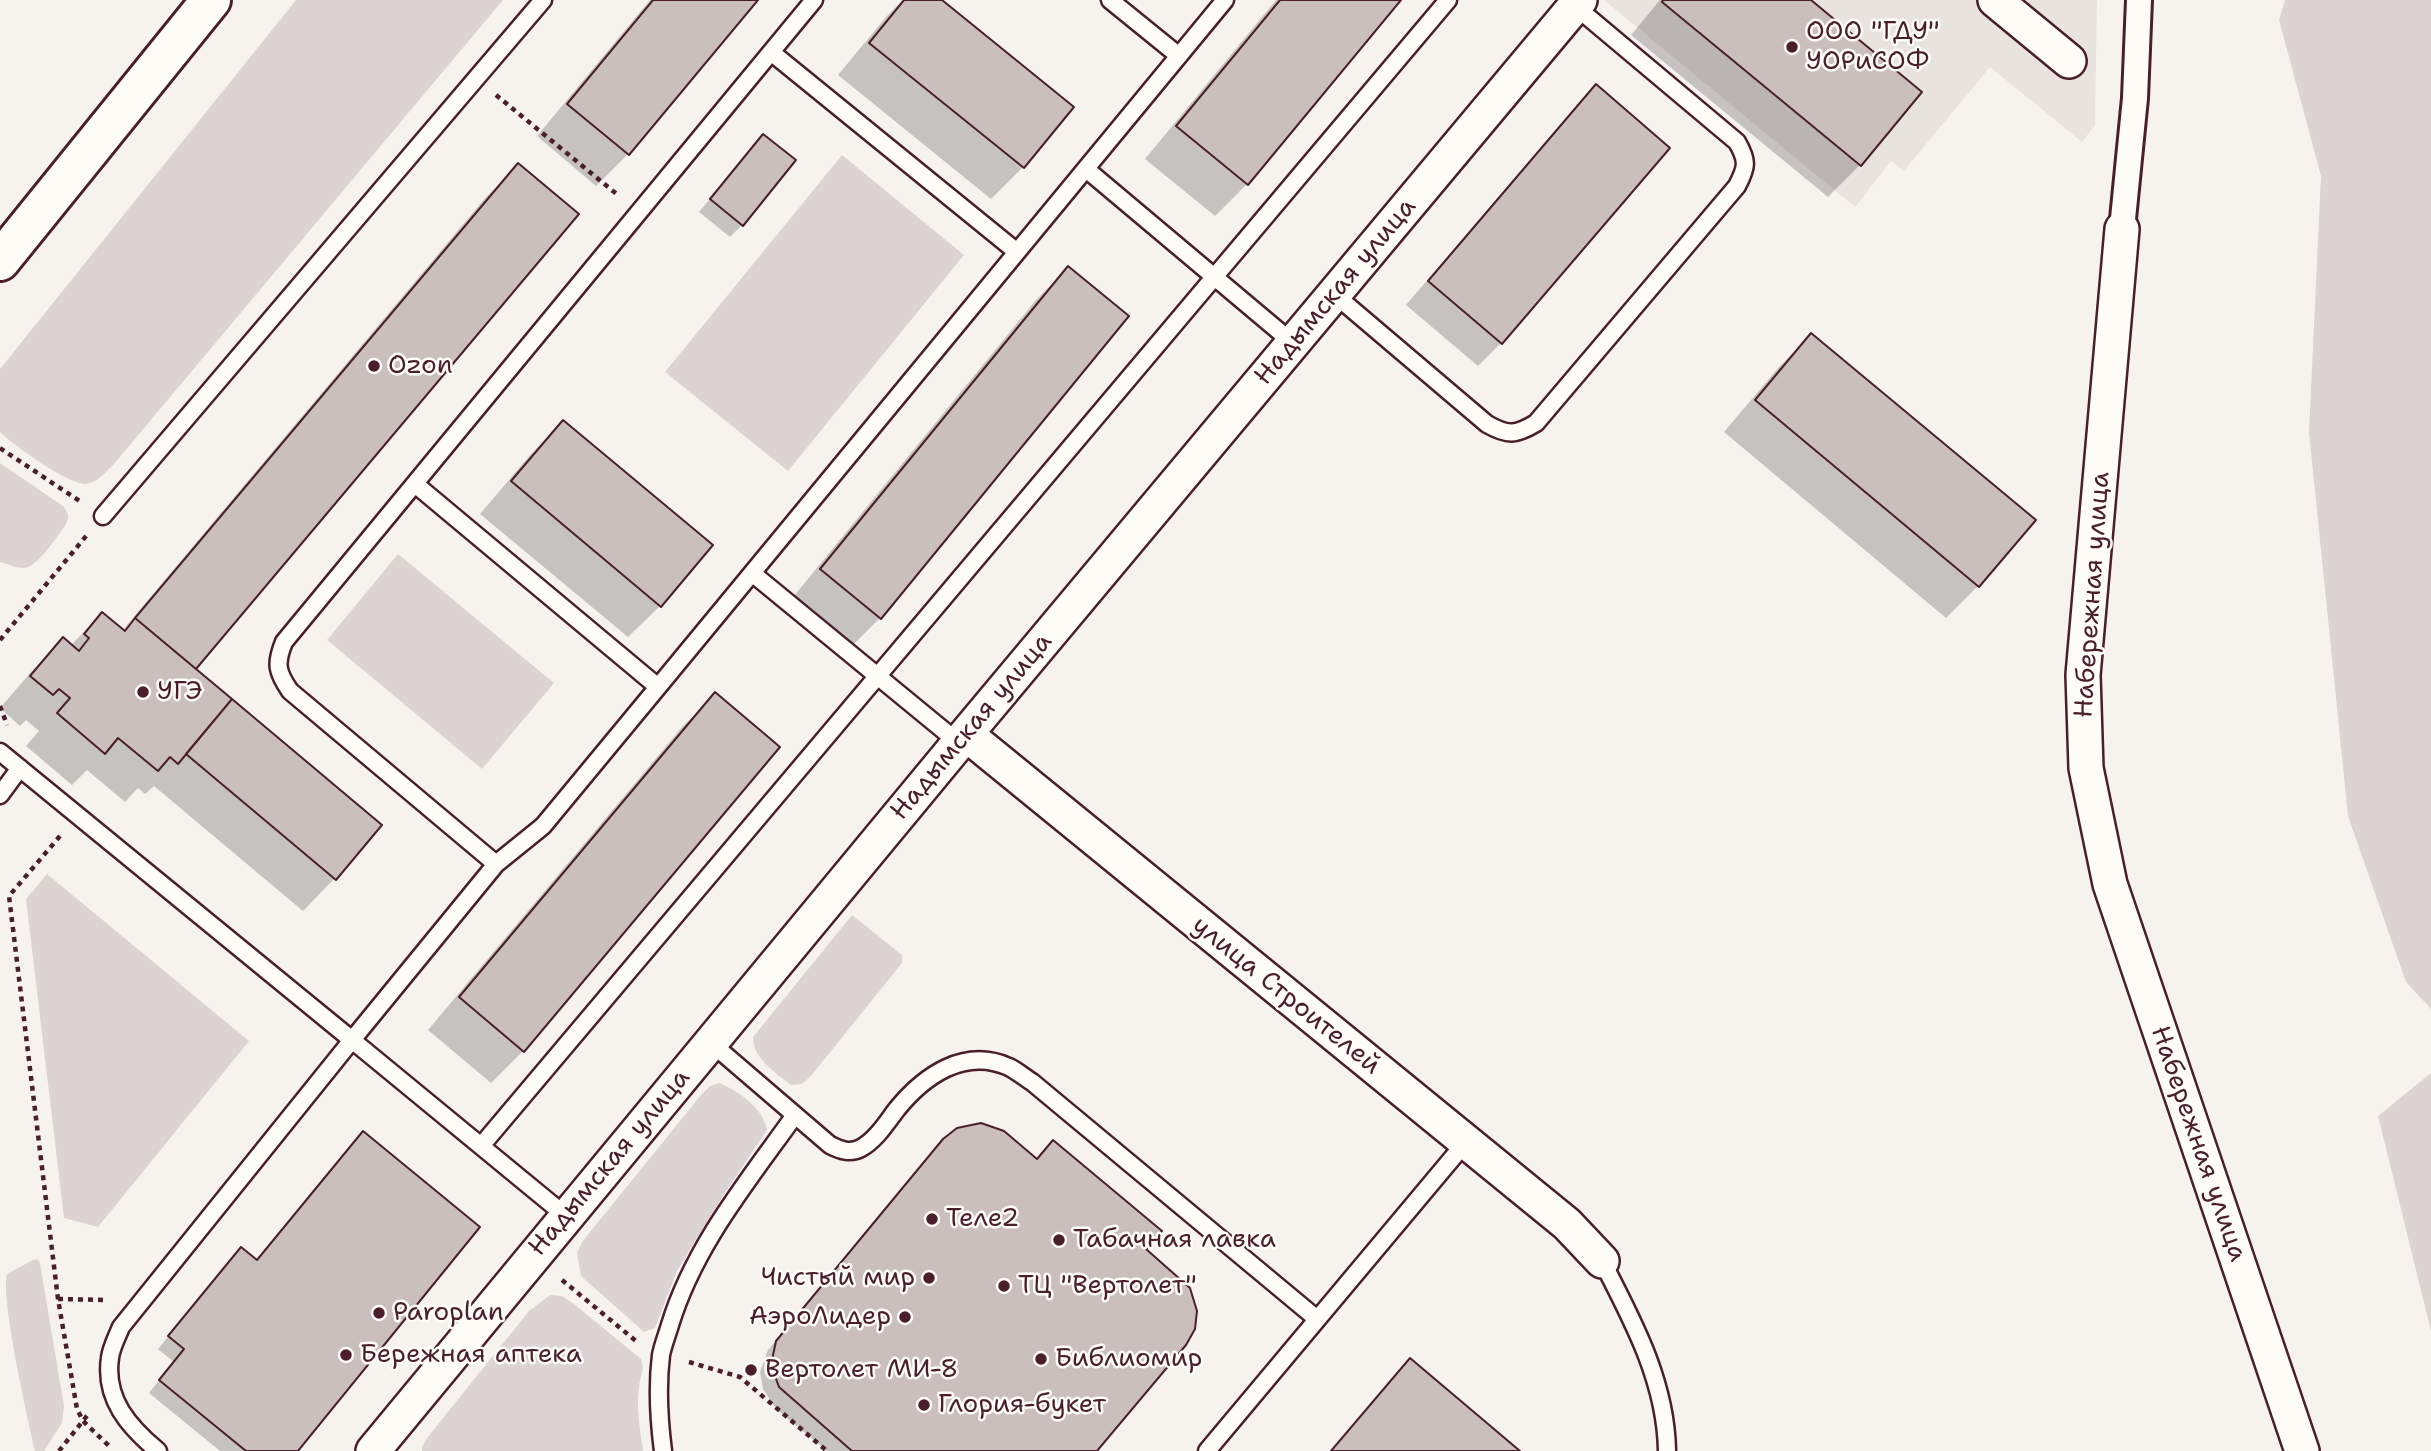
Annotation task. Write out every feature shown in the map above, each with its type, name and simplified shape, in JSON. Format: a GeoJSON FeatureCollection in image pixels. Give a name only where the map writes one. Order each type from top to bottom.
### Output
{"type":"FeatureCollection","features":[{"type":"Feature","properties":{"kind":"street"},"geometry":{"type":"LineString","coordinates":[[0,261],[211,0]]}},
{"type":"Feature","properties":{"kind":"street"},"geometry":{"type":"LineString","coordinates":[[1994,0],[2069,61]]}},
{"type":"Feature","properties":{"kind":"street","name":"Набережная улица"},"geometry":{"type":"LineString","coordinates":[[2139,0],[2135,98],[2083,675],[2086,768],[2110,884],[2302,1451]]}},
{"type":"Feature","properties":{"kind":"street","name":"Надымская улица"},"geometry":{"type":"LineString","coordinates":[[374,1450],[710,1042],[1577,3]]}},
{"type":"Feature","properties":{"kind":"street","name":"улица Строителей"},"geometry":{"type":"LineString","coordinates":[[962,739],[1567,1224],[1602,1261]]}},
{"type":"Feature","properties":{"kind":"lane"},"geometry":{"type":"LineString","coordinates":[[103,516],[543,0]]}},
{"type":"Feature","properties":{"kind":"lane"},"geometry":{"type":"LineString","coordinates":[[496,864],[290,691],[281,677],[277,659],[284,642],[814,0]]}},
{"type":"Feature","properties":{"kind":"lane"},"geometry":{"type":"LineString","coordinates":[[1111,0],[1179,56]]}},
{"type":"Feature","properties":{"kind":"lane"},"geometry":{"type":"LineString","coordinates":[[158,1451],[138,1434],[121,1414],[110,1386],[110,1357],[121,1327],[140,1301],[496,864],[543,826],[1225,0]]}},
{"type":"Feature","properties":{"kind":"lane"},"geometry":{"type":"LineString","coordinates":[[481,1146],[1448,0]]}},
{"type":"Feature","properties":{"kind":"lane"},"geometry":{"type":"LineString","coordinates":[[1334,294],[1487,424],[1502,432],[1520,433],[1536,423],[1737,186],[1745,170],[1744,155],[1737,142],[1577,3]]}},
{"type":"Feature","properties":{"kind":"lane"},"geometry":{"type":"LineString","coordinates":[[771,52],[1017,252]]}},
{"type":"Feature","properties":{"kind":"lane"},"geometry":{"type":"LineString","coordinates":[[1086,169],[1293,343]]}},
{"type":"Feature","properties":{"kind":"lane"},"geometry":{"type":"LineString","coordinates":[[415,484],[658,687]]}},
{"type":"Feature","properties":{"kind":"lane"},"geometry":{"type":"LineString","coordinates":[[752,573],[878,676],[962,739]]}},
{"type":"Feature","properties":{"kind":"lane"},"geometry":{"type":"LineString","coordinates":[[0,752],[566,1216]]}},
{"type":"Feature","properties":{"kind":"lane"},"geometry":{"type":"LineString","coordinates":[[0,795],[20,768]]}},
{"type":"Feature","properties":{"kind":"lane"},"geometry":{"type":"LineString","coordinates":[[710,1042],[830,1145],[844,1151],[860,1149],[876,1135],[911,1092],[933,1074],[963,1062],[986,1062],[1008,1067],[1032,1082],[1317,1320]]}},
{"type":"Feature","properties":{"kind":"lane"},"geometry":{"type":"LineString","coordinates":[[663,1451],[659,1396],[661,1354],[675,1310],[693,1268],[723,1216],[795,1115]]}},
{"type":"Feature","properties":{"kind":"lane"},"geometry":{"type":"LineString","coordinates":[[1207,1451],[1465,1143]]}},
{"type":"Feature","properties":{"kind":"lane"},"geometry":{"type":"LineString","coordinates":[[1602,1261],[1634,1324],[1656,1377],[1667,1432],[1667,1451]]}},
{"type":"Feature","properties":{"kind":"path"},"geometry":{"type":"LineString","coordinates":[[476,79],[638,212]]}},
{"type":"Feature","properties":{"kind":"path"},"geometry":{"type":"LineString","coordinates":[[0,448],[103,516],[0,640]]}},
{"type":"Feature","properties":{"kind":"path"},"geometry":{"type":"LineString","coordinates":[[77,815],[9,896],[58,1299],[77,1409],[83,1421],[115,1451]]}},
{"type":"Feature","properties":{"kind":"path"},"geometry":{"type":"LineString","coordinates":[[534,1256],[639,1343],[661,1354],[740,1377],[827,1451]]}},
{"type":"Feature","properties":{"kind":"path"},"geometry":{"type":"LineString","coordinates":[[58,1299],[140,1301]]}},
{"type":"Feature","properties":{"kind":"path"},"geometry":{"type":"LineString","coordinates":[[60,1451],[83,1421]]}},
{"type":"Feature","properties":{"kind":"shaded area"},"geometry":{"type":"Polygon","coordinates":[[[296,0],[503,0],[114,464],[90,483],[78,483],[67,478],[28,454],[0,432],[0,369],[296,0]]]}},
{"type":"Feature","properties":{"kind":"shaded area"},"geometry":{"type":"Polygon","coordinates":[[[1604,0],[2097,0],[2095,125],[2082,142],[1990,67],[1904,171],[1891,161],[1855,207],[1604,0]]]}},
{"type":"Feature","properties":{"kind":"shaded area"},"geometry":{"type":"Polygon","coordinates":[[[2285,0],[2431,0],[2431,1009],[2406,982],[2348,816],[2309,432],[2321,176],[2279,20],[2285,0]]]}},
{"type":"Feature","properties":{"kind":"shaded area"},"geometry":{"type":"Polygon","coordinates":[[[842,155],[964,255],[788,471],[665,372],[842,155]]]}},
{"type":"Feature","properties":{"kind":"shaded area"},"geometry":{"type":"Polygon","coordinates":[[[0,463],[63,506],[68,513],[67,523],[53,542],[38,560],[25,568],[0,562],[0,463]]]}},
{"type":"Feature","properties":{"kind":"shaded area"},"geometry":{"type":"Polygon","coordinates":[[[398,554],[554,683],[482,769],[327,640],[398,554]]]}},
{"type":"Feature","properties":{"kind":"shaded area"},"geometry":{"type":"Polygon","coordinates":[[[47,874],[249,1041],[98,1227],[64,1218],[26,899],[47,874]]]}},
{"type":"Feature","properties":{"kind":"shaded area"},"geometry":{"type":"Polygon","coordinates":[[[852,915],[902,955],[902,963],[811,1076],[802,1084],[791,1085],[772,1070],[756,1052],[753,1037],[852,915]]]}},
{"type":"Feature","properties":{"kind":"shaded area"},"geometry":{"type":"Polygon","coordinates":[[[2431,1073],[2431,1331],[2378,1116],[2431,1073]]]}},
{"type":"Feature","properties":{"kind":"shaded area"},"geometry":{"type":"Polygon","coordinates":[[[719,1083],[735,1091],[756,1108],[767,1130],[677,1271],[655,1328],[644,1332],[581,1276],[577,1253],[582,1242],[701,1095],[710,1086],[719,1083]]]}},
{"type":"Feature","properties":{"kind":"shaded area"},"geometry":{"type":"Polygon","coordinates":[[[37,1259],[40,1263],[64,1406],[62,1423],[44,1451],[35,1451],[16,1360],[6,1287],[7,1274],[37,1259]]]}},
{"type":"Feature","properties":{"kind":"shaded area"},"geometry":{"type":"Polygon","coordinates":[[[550,1295],[562,1296],[574,1304],[641,1359],[638,1403],[643,1451],[422,1451],[427,1438],[529,1311],[550,1295]]]}},
{"type":"Feature","properties":{"kind":"building"},"geometry":{"type":"Polygon","coordinates":[[[653,0],[758,0],[629,155],[567,104],[653,0]]]}},
{"type":"Feature","properties":{"kind":"building"},"geometry":{"type":"Polygon","coordinates":[[[904,0],[942,0],[1074,107],[1024,168],[869,43],[904,0]]]}},
{"type":"Feature","properties":{"kind":"building"},"geometry":{"type":"Polygon","coordinates":[[[1280,0],[1401,0],[1248,185],[1176,126],[1280,0]]]}},
{"type":"Feature","properties":{"kind":"building","name":"ООО \"ГДУ\" УОРиСОФ"},"geometry":{"type":"Polygon","coordinates":[[[1811,0],[1922,92],[1861,166],[1662,2],[1811,0]]]}},
{"type":"Feature","properties":{"kind":"building"},"geometry":{"type":"Polygon","coordinates":[[[1596,84],[1670,148],[1502,344],[1428,281],[1596,84]]]}},
{"type":"Feature","properties":{"kind":"building"},"geometry":{"type":"Polygon","coordinates":[[[763,134],[796,160],[743,226],[710,199],[763,134]]]}},
{"type":"Feature","properties":{"kind":"building"},"geometry":{"type":"Polygon","coordinates":[[[518,163],[579,214],[196,669],[135,618],[518,163]]]}},
{"type":"Feature","properties":{"kind":"building"},"geometry":{"type":"Polygon","coordinates":[[[1068,266],[1129,316],[881,619],[820,569],[1068,266]]]}},
{"type":"Feature","properties":{"kind":"building"},"geometry":{"type":"Polygon","coordinates":[[[1811,333],[2036,520],[1979,587],[1755,400],[1811,333]]]}},
{"type":"Feature","properties":{"kind":"building"},"geometry":{"type":"Polygon","coordinates":[[[563,420],[713,545],[661,607],[511,481],[563,420]]]}},
{"type":"Feature","properties":{"kind":"building","name":"УГЭ"},"geometry":{"type":"Polygon","coordinates":[[[102,612],[125,631],[135,618],[232,699],[178,764],[170,757],[158,771],[118,738],[105,754],[57,713],[70,698],[59,689],[53,695],[30,676],[63,637],[79,651],[89,638],[84,634],[102,612]]]}},
{"type":"Feature","properties":{"kind":"building"},"geometry":{"type":"Polygon","coordinates":[[[715,692],[780,747],[524,1052],[459,997],[715,692]]]}},
{"type":"Feature","properties":{"kind":"building"},"geometry":{"type":"Polygon","coordinates":[[[232,699],[382,825],[336,880],[186,754],[232,699]]]}},
{"type":"Feature","properties":{"kind":"building","name":"ТЦ \"Вертолет\""},"geometry":{"type":"Polygon","coordinates":[[[981,1123],[1004,1131],[1037,1159],[1053,1140],[1162,1231],[1146,1249],[1190,1288],[1197,1311],[1195,1329],[1186,1345],[1097,1451],[852,1451],[779,1387],[771,1365],[776,1341],[943,1139],[957,1128],[981,1123]]]}},
{"type":"Feature","properties":{"kind":"building"},"geometry":{"type":"Polygon","coordinates":[[[363,1131],[480,1227],[298,1451],[246,1451],[159,1380],[184,1349],[168,1336],[241,1247],[257,1260],[363,1131]]]}},
{"type":"Feature","properties":{"kind":"building"},"geometry":{"type":"Polygon","coordinates":[[[1410,1358],[1520,1451],[1331,1451],[1410,1358]]]}},
{"type":"Feature","properties":{"kind":"place","name":"ООО \"ГДУ\" УОРиСОФ"},"geometry":{"type":"Point","coordinates":[1792,47]}},
{"type":"Feature","properties":{"kind":"place","name":"Ozon"},"geometry":{"type":"Point","coordinates":[374,366]}},
{"type":"Feature","properties":{"kind":"place","name":"УГЭ"},"geometry":{"type":"Point","coordinates":[143,692]}},
{"type":"Feature","properties":{"kind":"place","name":"Теле2"},"geometry":{"type":"Point","coordinates":[932,1219]}},
{"type":"Feature","properties":{"kind":"place","name":"Табачная лавка"},"geometry":{"type":"Point","coordinates":[1059,1240]}},
{"type":"Feature","properties":{"kind":"place","name":"Чистый мир"},"geometry":{"type":"Point","coordinates":[929,1278]}},
{"type":"Feature","properties":{"kind":"place","name":"ТЦ \"Вертолет\""},"geometry":{"type":"Point","coordinates":[1004,1286]}},
{"type":"Feature","properties":{"kind":"place","name":"Paroplan"},"geometry":{"type":"Point","coordinates":[379,1313]}},
{"type":"Feature","properties":{"kind":"place","name":"АэроЛидер"},"geometry":{"type":"Point","coordinates":[905,1317]}},
{"type":"Feature","properties":{"kind":"place","name":"Бережная аптека"},"geometry":{"type":"Point","coordinates":[346,1355]}},
{"type":"Feature","properties":{"kind":"place","name":"Библиомир"},"geometry":{"type":"Point","coordinates":[1041,1359]}},
{"type":"Feature","properties":{"kind":"place","name":"Вертолет МИ-8"},"geometry":{"type":"Point","coordinates":[751,1370]}},
{"type":"Feature","properties":{"kind":"place","name":"Глория-букет"},"geometry":{"type":"Point","coordinates":[924,1405]}}]}
